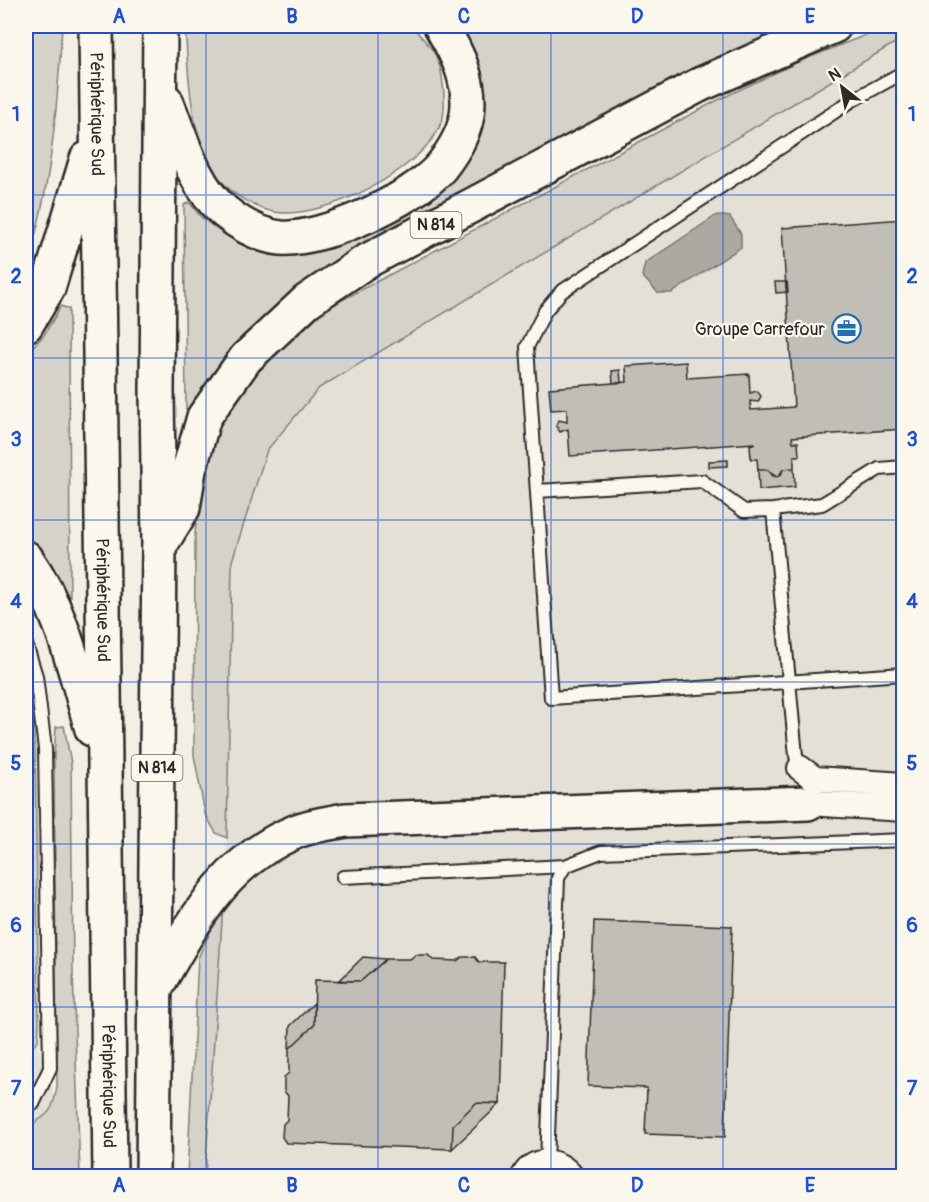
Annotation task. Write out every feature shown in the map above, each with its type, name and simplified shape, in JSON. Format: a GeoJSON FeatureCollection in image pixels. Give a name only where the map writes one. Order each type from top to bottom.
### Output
{"type":"FeatureCollection","features":[{"type":"Feature","properties":{"kind":"highway","name":"Périphérique Sud"},"geometry":{"type":"LineString","coordinates":[[96,26],[95,131],[100,304],[110,1176]]}},
{"type":"Feature","properties":{"kind":"highway","name":"N 814"},"geometry":{"type":"LineString","coordinates":[[153,1176],[159,547],[157,301],[160,26]]}},
{"type":"Feature","properties":{"kind":"highway","name":"N 814"},"geometry":{"type":"LineString","coordinates":[[161,91],[195,175],[208,196],[223,211],[249,230],[282,238],[314,234],[381,209],[410,192],[439,169],[455,146],[467,117],[468,95],[462,68],[441,26]]}},
{"type":"Feature","properties":{"kind":"highway","name":"N 814"},"geometry":{"type":"LineString","coordinates":[[159,547],[183,508],[189,470],[204,417],[246,358],[307,301],[366,262],[699,85],[834,26]]}},
{"type":"Feature","properties":{"kind":"highway"},"geometry":{"type":"LineString","coordinates":[[26,325],[48,288],[95,131]]}},
{"type":"Feature","properties":{"kind":"highway"},"geometry":{"type":"LineString","coordinates":[[26,558],[46,593],[67,640],[104,773]]}},
{"type":"Feature","properties":{"kind":"highway"},"geometry":{"type":"LineString","coordinates":[[155,989],[212,894],[240,866],[268,846],[299,830],[346,820],[808,802]]}},
{"type":"Feature","properties":{"kind":"street"},"geometry":{"type":"LineString","coordinates":[[800,768],[815,779],[903,785]]}},
{"type":"Feature","properties":{"kind":"street"},"geometry":{"type":"LineString","coordinates":[[808,802],[903,809]]}},
{"type":"Feature","properties":{"kind":"street"},"geometry":{"type":"LineString","coordinates":[[524,1176],[536,1164],[547,1162],[557,1164],[571,1176]]}},
{"type":"Feature","properties":{"kind":"lane"},"geometry":{"type":"LineString","coordinates":[[903,72],[851,101],[561,292],[545,311],[527,347],[551,698],[903,674]]}},
{"type":"Feature","properties":{"kind":"lane"},"geometry":{"type":"LineString","coordinates":[[537,491],[702,481],[744,511],[772,510],[822,504],[879,469],[903,467]]}},
{"type":"Feature","properties":{"kind":"lane"},"geometry":{"type":"LineString","coordinates":[[772,510],[796,756],[800,768]]}},
{"type":"Feature","properties":{"kind":"lane"},"geometry":{"type":"LineString","coordinates":[[26,644],[36,676],[45,749],[50,1068],[33,1104],[26,1106]]}},
{"type":"Feature","properties":{"kind":"lane"},"geometry":{"type":"LineString","coordinates":[[343,877],[565,866],[601,852],[903,840]]}},
{"type":"Feature","properties":{"kind":"lane"},"geometry":{"type":"LineString","coordinates":[[547,1162],[558,878],[565,866]]}},
{"type":"Feature","properties":{"kind":"shaded area"},"geometry":{"type":"Polygon","coordinates":[[[26,26],[62,26],[52,147],[42,209],[26,264],[26,26]]]}},
{"type":"Feature","properties":{"kind":"shaded area"},"geometry":{"type":"Polygon","coordinates":[[[185,26],[412,26],[438,60],[444,97],[442,121],[432,139],[416,157],[370,188],[344,200],[294,213],[274,212],[259,207],[244,200],[225,185],[209,162],[192,106],[185,26]]]}},
{"type":"Feature","properties":{"kind":"shaded area"},"geometry":{"type":"Polygon","coordinates":[[[460,26],[790,26],[735,52],[437,210],[193,410],[186,410],[184,205],[189,202],[201,217],[221,232],[248,245],[381,219],[483,89],[476,57],[460,26]]]}},
{"type":"Feature","properties":{"kind":"shaded area"},"geometry":{"type":"Polygon","coordinates":[[[888,26],[903,26],[903,38],[319,388],[267,450],[232,561],[227,838],[216,833],[205,814],[194,755],[195,535],[200,477],[211,439],[242,390],[277,349],[327,308],[716,101],[796,63],[888,26]]]}},
{"type":"Feature","properties":{"kind":"shaded area"},"geometry":{"type":"Polygon","coordinates":[[[903,38],[903,1176],[205,1176],[227,838],[232,561],[267,450],[319,388],[903,38]]]}},
{"type":"Feature","properties":{"kind":"shaded area"},"geometry":{"type":"Polygon","coordinates":[[[717,215],[730,217],[741,234],[741,247],[672,293],[658,293],[642,276],[645,263],[717,215]]]}},
{"type":"Feature","properties":{"kind":"shaded area"},"geometry":{"type":"Polygon","coordinates":[[[61,306],[69,309],[70,613],[26,541],[26,354],[44,335],[61,306]]]}},
{"type":"Feature","properties":{"kind":"shaded area"},"geometry":{"type":"Polygon","coordinates":[[[26,666],[30,679],[35,751],[39,1026],[38,1041],[26,1051],[26,666]]]}},
{"type":"Feature","properties":{"kind":"shaded area"},"geometry":{"type":"Polygon","coordinates":[[[64,726],[71,763],[73,973],[80,1176],[26,1176],[26,1128],[45,1116],[52,1107],[57,1085],[54,757],[56,727],[64,726]]]}},
{"type":"Feature","properties":{"kind":"shaded area"},"geometry":{"type":"Polygon","coordinates":[[[223,905],[205,1176],[187,1176],[198,958],[223,905]]]}},
{"type":"Feature","properties":{"kind":"shaded area"},"geometry":{"type":"Polygon","coordinates":[[[26,969],[28,1019],[59,1108],[26,1176],[26,969]]]}},
{"type":"Feature","properties":{"kind":"building","name":"Groupe Carrefour"},"geometry":{"type":"Polygon","coordinates":[[[904,219],[904,429],[792,437],[793,442],[798,442],[799,456],[794,456],[794,468],[783,469],[779,476],[773,476],[768,470],[758,470],[757,459],[751,459],[750,445],[755,443],[570,456],[568,429],[560,432],[556,426],[559,420],[567,422],[567,409],[551,410],[549,388],[627,382],[626,366],[686,362],[687,378],[749,374],[750,393],[757,391],[761,396],[758,402],[750,401],[751,410],[794,407],[782,228],[904,219]]]}},
{"type":"Feature","properties":{"kind":"building"},"geometry":{"type":"Polygon","coordinates":[[[775,282],[787,282],[788,292],[776,293],[775,282]]]}},
{"type":"Feature","properties":{"kind":"building"},"geometry":{"type":"Polygon","coordinates":[[[620,370],[621,383],[613,383],[612,371],[620,370]]]}},
{"type":"Feature","properties":{"kind":"building"},"geometry":{"type":"Polygon","coordinates":[[[728,460],[728,466],[709,467],[709,461],[728,460]]]}},
{"type":"Feature","properties":{"kind":"building"},"geometry":{"type":"Polygon","coordinates":[[[794,468],[795,487],[759,490],[758,470],[768,470],[776,477],[781,475],[783,469],[794,468]]]}},
{"type":"Feature","properties":{"kind":"building"},"geometry":{"type":"Polygon","coordinates":[[[594,921],[732,926],[725,1137],[645,1134],[647,1088],[588,1086],[594,921]]]}},
{"type":"Feature","properties":{"kind":"building"},"geometry":{"type":"Polygon","coordinates":[[[415,955],[428,955],[433,960],[457,961],[462,957],[475,957],[479,962],[504,962],[500,1104],[476,1103],[453,1125],[452,1149],[286,1143],[282,1137],[283,1124],[287,1120],[288,1096],[284,1091],[284,1077],[289,1073],[289,1049],[314,1025],[315,980],[361,981],[386,959],[410,959],[415,955]]]}},
{"type":"Feature","properties":{"kind":"building"},"geometry":{"type":"Polygon","coordinates":[[[363,957],[386,959],[361,981],[339,981],[363,957]]]}},
{"type":"Feature","properties":{"kind":"building"},"geometry":{"type":"Polygon","coordinates":[[[314,1003],[314,1025],[289,1049],[290,1026],[314,1003]]]}},
{"type":"Feature","properties":{"kind":"building"},"geometry":{"type":"Polygon","coordinates":[[[476,1103],[500,1104],[452,1149],[453,1125],[476,1103]]]}},
{"type":"Feature","properties":{"kind":"place","name":"Groupe Carrefour"},"geometry":{"type":"Point","coordinates":[846,329]}}]}
